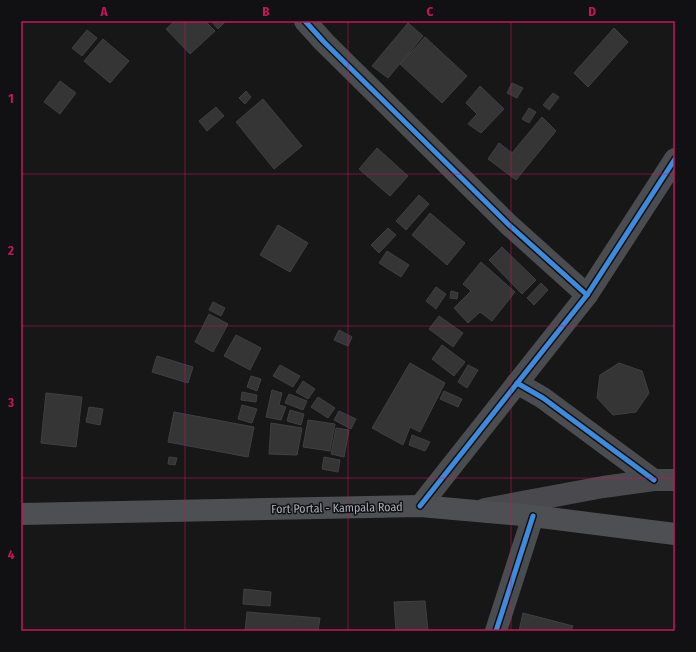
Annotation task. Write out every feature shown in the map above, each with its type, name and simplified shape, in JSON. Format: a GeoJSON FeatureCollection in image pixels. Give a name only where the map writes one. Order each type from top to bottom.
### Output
{"type":"FeatureCollection","features":[{"type":"Feature","properties":{"kind":"main road"},"geometry":{"type":"LineString","coordinates":[[471,511],[604,487],[664,480]]}},
{"type":"Feature","properties":{"kind":"main road","name":"Fort Portal - Kampala Road"},"geometry":{"type":"LineString","coordinates":[[21,514],[420,506],[533,516],[675,534]]}},
{"type":"Feature","properties":{"kind":"street"},"geometry":{"type":"LineString","coordinates":[[305,21],[324,42],[508,224],[587,295]]}},
{"type":"Feature","properties":{"kind":"street"},"geometry":{"type":"LineString","coordinates":[[420,506],[587,295],[675,158]]}},
{"type":"Feature","properties":{"kind":"street"},"geometry":{"type":"LineString","coordinates":[[517,383],[543,398],[664,480]]}},
{"type":"Feature","properties":{"kind":"street"},"geometry":{"type":"LineString","coordinates":[[496,631],[533,516]]}},
{"type":"Feature","properties":{"kind":"building"},"geometry":{"type":"Polygon","coordinates":[[[175,21],[205,21],[215,31],[190,54],[166,29],[175,21]]]}},
{"type":"Feature","properties":{"kind":"building"},"geometry":{"type":"Polygon","coordinates":[[[211,21],[226,21],[218,29],[211,21]]]}},
{"type":"Feature","properties":{"kind":"building"},"geometry":{"type":"Polygon","coordinates":[[[408,23],[423,36],[388,78],[372,66],[408,23]]]}},
{"type":"Feature","properties":{"kind":"building"},"geometry":{"type":"Polygon","coordinates":[[[614,28],[628,42],[588,87],[574,73],[614,28]]]}},
{"type":"Feature","properties":{"kind":"building"},"geometry":{"type":"Polygon","coordinates":[[[87,30],[97,38],[82,56],[72,48],[87,30]]]}},
{"type":"Feature","properties":{"kind":"building"},"geometry":{"type":"Polygon","coordinates":[[[425,37],[467,76],[442,103],[400,64],[425,37]]]}},
{"type":"Feature","properties":{"kind":"building"},"geometry":{"type":"Polygon","coordinates":[[[103,39],[129,61],[110,83],[84,61],[103,39]]]}},
{"type":"Feature","properties":{"kind":"building"},"geometry":{"type":"Polygon","coordinates":[[[60,81],[76,93],[60,114],[44,102],[60,81]]]}},
{"type":"Feature","properties":{"kind":"building"},"geometry":{"type":"Polygon","coordinates":[[[512,83],[523,88],[517,98],[507,93],[512,83]]]}},
{"type":"Feature","properties":{"kind":"building"},"geometry":{"type":"Polygon","coordinates":[[[480,86],[504,109],[481,133],[468,124],[477,114],[466,103],[480,86]]]}},
{"type":"Feature","properties":{"kind":"building"},"geometry":{"type":"Polygon","coordinates":[[[246,91],[251,97],[245,104],[239,98],[246,91]]]}},
{"type":"Feature","properties":{"kind":"building"},"geometry":{"type":"Polygon","coordinates":[[[553,93],[559,97],[549,110],[543,105],[553,93]]]}},
{"type":"Feature","properties":{"kind":"building"},"geometry":{"type":"Polygon","coordinates":[[[263,99],[302,146],[274,169],[236,122],[263,99]]]}},
{"type":"Feature","properties":{"kind":"building"},"geometry":{"type":"Polygon","coordinates":[[[216,107],[224,116],[207,131],[199,121],[216,107]]]}},
{"type":"Feature","properties":{"kind":"building"},"geometry":{"type":"Polygon","coordinates":[[[529,108],[536,112],[529,123],[522,119],[529,108]]]}},
{"type":"Feature","properties":{"kind":"building"},"geometry":{"type":"Polygon","coordinates":[[[542,117],[556,131],[516,180],[488,159],[499,143],[512,153],[542,117]]]}},
{"type":"Feature","properties":{"kind":"building"},"geometry":{"type":"Polygon","coordinates":[[[377,148],[408,176],[390,196],[359,169],[377,148]]]}},
{"type":"Feature","properties":{"kind":"building"},"geometry":{"type":"Polygon","coordinates":[[[419,195],[429,204],[406,230],[396,221],[419,195]]]}},
{"type":"Feature","properties":{"kind":"building"},"geometry":{"type":"Polygon","coordinates":[[[430,213],[465,243],[447,265],[412,235],[430,213]]]}},
{"type":"Feature","properties":{"kind":"building"},"geometry":{"type":"Polygon","coordinates":[[[278,225],[308,243],[290,272],[260,255],[278,225]]]}},
{"type":"Feature","properties":{"kind":"building"},"geometry":{"type":"Polygon","coordinates":[[[388,228],[396,235],[379,253],[371,245],[388,228]]]}},
{"type":"Feature","properties":{"kind":"building"},"geometry":{"type":"Polygon","coordinates":[[[502,247],[536,280],[522,294],[489,260],[502,247]]]}},
{"type":"Feature","properties":{"kind":"building"},"geometry":{"type":"Polygon","coordinates":[[[387,251],[409,265],[401,277],[379,263],[387,251]]]}},
{"type":"Feature","properties":{"kind":"building"},"geometry":{"type":"Polygon","coordinates":[[[481,262],[515,292],[492,321],[480,312],[468,323],[454,308],[471,291],[463,284],[481,262]]]}},
{"type":"Feature","properties":{"kind":"building"},"geometry":{"type":"Polygon","coordinates":[[[541,283],[548,290],[534,305],[527,298],[541,283]]]}},
{"type":"Feature","properties":{"kind":"building"},"geometry":{"type":"Polygon","coordinates":[[[436,287],[446,294],[436,309],[426,301],[436,287]]]}},
{"type":"Feature","properties":{"kind":"building"},"geometry":{"type":"Polygon","coordinates":[[[451,291],[458,293],[457,299],[450,298],[451,291]]]}},
{"type":"Feature","properties":{"kind":"building"},"geometry":{"type":"Polygon","coordinates":[[[213,302],[225,308],[221,316],[209,310],[213,302]]]}},
{"type":"Feature","properties":{"kind":"building"},"geometry":{"type":"Polygon","coordinates":[[[209,314],[228,324],[213,352],[195,342],[209,314]]]}},
{"type":"Feature","properties":{"kind":"building"},"geometry":{"type":"Polygon","coordinates":[[[439,316],[463,333],[453,347],[429,329],[439,316]]]}},
{"type":"Feature","properties":{"kind":"building"},"geometry":{"type":"Polygon","coordinates":[[[339,330],[352,337],[348,346],[334,340],[339,330]]]}},
{"type":"Feature","properties":{"kind":"building"},"geometry":{"type":"Polygon","coordinates":[[[236,335],[261,348],[250,370],[224,356],[236,335]]]}},
{"type":"Feature","properties":{"kind":"building"},"geometry":{"type":"Polygon","coordinates":[[[442,345],[465,362],[454,376],[432,359],[442,345]]]}},
{"type":"Feature","properties":{"kind":"building"},"geometry":{"type":"Polygon","coordinates":[[[157,356],[193,367],[188,383],[152,372],[157,356]]]}},
{"type":"Feature","properties":{"kind":"building"},"geometry":{"type":"Polygon","coordinates":[[[410,363],[445,383],[420,432],[410,427],[403,445],[372,428],[410,363]]]}},
{"type":"Feature","properties":{"kind":"building"},"geometry":{"type":"Polygon","coordinates":[[[619,363],[642,371],[649,393],[636,412],[613,415],[597,398],[600,375],[619,363]]]}},
{"type":"Feature","properties":{"kind":"building"},"geometry":{"type":"Polygon","coordinates":[[[280,365],[300,376],[293,387],[273,376],[280,365]]]}},
{"type":"Feature","properties":{"kind":"building"},"geometry":{"type":"Polygon","coordinates":[[[468,365],[478,370],[467,388],[458,382],[468,365]]]}},
{"type":"Feature","properties":{"kind":"building"},"geometry":{"type":"Polygon","coordinates":[[[251,376],[261,379],[257,391],[247,387],[251,376]]]}},
{"type":"Feature","properties":{"kind":"building"},"geometry":{"type":"Polygon","coordinates":[[[303,381],[315,389],[308,399],[296,392],[303,381]]]}},
{"type":"Feature","properties":{"kind":"building"},"geometry":{"type":"Polygon","coordinates":[[[272,390],[282,393],[279,405],[286,407],[281,420],[266,417],[272,390]]]}},
{"type":"Feature","properties":{"kind":"building"},"geometry":{"type":"Polygon","coordinates":[[[444,391],[462,399],[458,407],[440,399],[444,391]]]}},
{"type":"Feature","properties":{"kind":"building"},"geometry":{"type":"Polygon","coordinates":[[[242,392],[257,395],[256,402],[241,400],[242,392]]]}},
{"type":"Feature","properties":{"kind":"building"},"geometry":{"type":"Polygon","coordinates":[[[46,393],[82,397],[76,447],[41,443],[46,393]]]}},
{"type":"Feature","properties":{"kind":"building"},"geometry":{"type":"Polygon","coordinates":[[[289,394],[307,401],[303,410],[285,403],[289,394]]]}},
{"type":"Feature","properties":{"kind":"building"},"geometry":{"type":"Polygon","coordinates":[[[318,397],[335,408],[328,418],[311,407],[318,397]]]}},
{"type":"Feature","properties":{"kind":"building"},"geometry":{"type":"Polygon","coordinates":[[[242,405],[257,409],[252,423],[238,419],[242,405]]]}},
{"type":"Feature","properties":{"kind":"building"},"geometry":{"type":"Polygon","coordinates":[[[89,407],[103,409],[100,425],[86,422],[89,407]]]}},
{"type":"Feature","properties":{"kind":"building"},"geometry":{"type":"Polygon","coordinates":[[[290,410],[304,414],[301,425],[287,421],[290,410]]]}},
{"type":"Feature","properties":{"kind":"building"},"geometry":{"type":"Polygon","coordinates":[[[339,411],[356,419],[351,429],[334,420],[339,411]]]}},
{"type":"Feature","properties":{"kind":"building"},"geometry":{"type":"Polygon","coordinates":[[[174,412],[254,427],[248,457],[168,442],[174,412]]]}},
{"type":"Feature","properties":{"kind":"building"},"geometry":{"type":"Polygon","coordinates":[[[308,420],[335,424],[330,451],[303,447],[308,420]]]}},
{"type":"Feature","properties":{"kind":"building"},"geometry":{"type":"Polygon","coordinates":[[[271,423],[302,428],[297,455],[269,454],[271,423]]]}},
{"type":"Feature","properties":{"kind":"building"},"geometry":{"type":"Polygon","coordinates":[[[336,428],[349,430],[344,457],[331,454],[336,428]]]}},
{"type":"Feature","properties":{"kind":"building"},"geometry":{"type":"Polygon","coordinates":[[[412,435],[430,442],[425,451],[409,445],[412,435]]]}},
{"type":"Feature","properties":{"kind":"building"},"geometry":{"type":"Polygon","coordinates":[[[169,457],[177,458],[175,465],[168,464],[169,457]]]}},
{"type":"Feature","properties":{"kind":"building"},"geometry":{"type":"Polygon","coordinates":[[[324,457],[340,460],[338,472],[322,469],[324,457]]]}},
{"type":"Feature","properties":{"kind":"building"},"geometry":{"type":"Polygon","coordinates":[[[244,589],[271,592],[270,606],[243,604],[244,589]]]}},
{"type":"Feature","properties":{"kind":"building"},"geometry":{"type":"Polygon","coordinates":[[[425,601],[428,631],[396,631],[394,602],[425,601]]]}},
{"type":"Feature","properties":{"kind":"building"},"geometry":{"type":"Polygon","coordinates":[[[247,612],[320,618],[318,631],[245,631],[247,612]]]}},
{"type":"Feature","properties":{"kind":"building"},"geometry":{"type":"Polygon","coordinates":[[[523,613],[573,626],[571,631],[519,631],[523,613]]]}},
{"type":"Feature","properties":{"kind":"cycle path"},"geometry":{"type":"LineString","coordinates":[[305,21],[324,42],[508,224],[587,295]]}},
{"type":"Feature","properties":{"kind":"cycle path"},"geometry":{"type":"LineString","coordinates":[[420,506],[587,295],[675,159]]}},
{"type":"Feature","properties":{"kind":"cycle path"},"geometry":{"type":"LineString","coordinates":[[517,383],[543,398],[654,480]]}},
{"type":"Feature","properties":{"kind":"cycle path"},"geometry":{"type":"LineString","coordinates":[[496,631],[533,516]]}}]}
